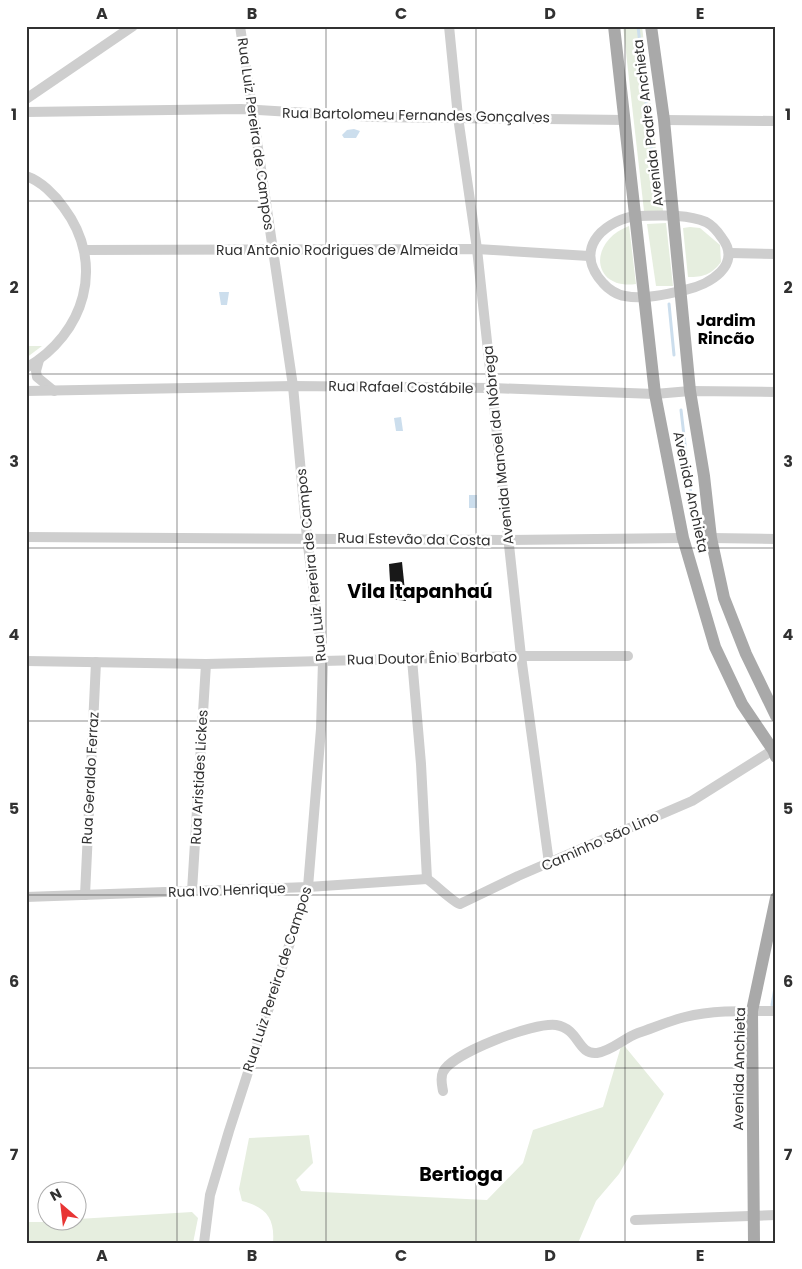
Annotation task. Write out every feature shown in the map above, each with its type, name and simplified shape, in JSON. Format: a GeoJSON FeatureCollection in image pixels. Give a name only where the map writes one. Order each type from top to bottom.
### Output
{"type":"FeatureCollection","features":[{"type":"Feature","properties":{"kind":"main road","name":"Avenida Padre Anchieta"},"geometry":{"type":"LineString","coordinates":[[614,26],[634,216]]}},
{"type":"Feature","properties":{"kind":"main road","name":"Avenida Padre Anchieta"},"geometry":{"type":"LineString","coordinates":[[651,26],[664,120],[674,217]]}},
{"type":"Feature","properties":{"kind":"main road","name":"Avenida Anchieta"},"geometry":{"type":"LineString","coordinates":[[634,216],[645,296],[655,394],[683,538],[718,655],[742,704],[775,754]]}},
{"type":"Feature","properties":{"kind":"main road","name":"Avenida Anchieta"},"geometry":{"type":"LineString","coordinates":[[674,217],[690,391],[704,476],[711,538],[724,598],[746,654],[776,716]]}},
{"type":"Feature","properties":{"kind":"main road","name":"Avenida Anchieta"},"geometry":{"type":"LineString","coordinates":[[754,1243],[752,1011],[774,919],[776,898]]}},
{"type":"Feature","properties":{"kind":"street"},"geometry":{"type":"LineString","coordinates":[[26,99],[133,26]]}},
{"type":"Feature","properties":{"kind":"street","name":"Rua Luiz Pereira de Campos"},"geometry":{"type":"LineString","coordinates":[[204,1243],[210,1195],[223,1149],[308,887],[320,729],[323,661],[307,538],[293,386],[255,132],[254,110],[240,26]]}},
{"type":"Feature","properties":{"kind":"street","name":"Avenida Manoel da Nóbrega"},"geometry":{"type":"LineString","coordinates":[[449,26],[458,117],[477,249],[521,656],[549,864]]}},
{"type":"Feature","properties":{"kind":"street","name":"Rua Bartolomeu Fernandes Gonçalves"},"geometry":{"type":"LineString","coordinates":[[26,112],[254,110],[314,115],[625,120]]}},
{"type":"Feature","properties":{"kind":"street"},"geometry":{"type":"LineString","coordinates":[[664,120],[776,121]]}},
{"type":"Feature","properties":{"kind":"street"},"geometry":{"type":"LineString","coordinates":[[26,176],[55,196],[74,221],[84,250],[86,272],[84,295],[77,316],[55,347],[40,360],[26,368]]}},
{"type":"Feature","properties":{"kind":"street"},"geometry":{"type":"LineString","coordinates":[[634,216],[674,217],[689,217],[707,223],[727,244],[730,253],[723,271],[700,287],[680,292],[625,296],[609,289],[598,277],[589,256],[592,245],[602,231],[618,219],[634,216]]}},
{"type":"Feature","properties":{"kind":"street","name":"Rua Antônio Rodrigues de Almeida"},"geometry":{"type":"LineString","coordinates":[[84,250],[477,249],[589,256]]}},
{"type":"Feature","properties":{"kind":"street"},"geometry":{"type":"LineString","coordinates":[[730,253],[776,254]]}},
{"type":"Feature","properties":{"kind":"street"},"geometry":{"type":"LineString","coordinates":[[40,360],[36,371],[37,377],[54,391]]}},
{"type":"Feature","properties":{"kind":"street","name":"Rua Rafael Costábile"},"geometry":{"type":"LineString","coordinates":[[26,391],[293,386],[492,388],[655,394],[690,391],[776,392]]}},
{"type":"Feature","properties":{"kind":"street","name":"Rua Estevão da Costa"},"geometry":{"type":"LineString","coordinates":[[26,537],[509,540],[683,538]]}},
{"type":"Feature","properties":{"kind":"street"},"geometry":{"type":"LineString","coordinates":[[711,538],[776,539]]}},
{"type":"Feature","properties":{"kind":"street","name":"Rua Doutor Ênio Barbato"},"geometry":{"type":"LineString","coordinates":[[26,661],[206,664],[521,656],[628,656]]}},
{"type":"Feature","properties":{"kind":"street"},"geometry":{"type":"LineString","coordinates":[[412,659],[421,764],[427,879]]}},
{"type":"Feature","properties":{"kind":"street","name":"Rua Geraldo Ferraz"},"geometry":{"type":"LineString","coordinates":[[85,895],[96,662]]}},
{"type":"Feature","properties":{"kind":"street","name":"Rua Aristides Lickes"},"geometry":{"type":"LineString","coordinates":[[192,890],[206,664]]}},
{"type":"Feature","properties":{"kind":"street","name":"Caminho São Lino"},"geometry":{"type":"LineString","coordinates":[[427,879],[445,892],[453,902],[460,904],[692,801],[775,754]]}},
{"type":"Feature","properties":{"kind":"street","name":"Rua Ivo Henrique"},"geometry":{"type":"LineString","coordinates":[[26,897],[308,887],[427,879]]}},
{"type":"Feature","properties":{"kind":"street"},"geometry":{"type":"LineString","coordinates":[[443,1091],[443,1072],[453,1062],[514,1032],[546,1025],[558,1025],[574,1033],[582,1048],[595,1053],[606,1050],[635,1034],[684,1017],[752,1011],[776,1011]]}},
{"type":"Feature","properties":{"kind":"street"},"geometry":{"type":"LineString","coordinates":[[635,1220],[776,1215]]}},
{"type":"Feature","properties":{"kind":"green space"},"geometry":{"type":"Polygon","coordinates":[[[623,26],[642,26],[663,211],[644,211],[623,26]]]}},
{"type":"Feature","properties":{"kind":"green space"},"geometry":{"type":"Polygon","coordinates":[[[666,223],[673,286],[656,286],[647,224],[666,223]]]}},
{"type":"Feature","properties":{"kind":"green space"},"geometry":{"type":"Polygon","coordinates":[[[629,226],[636,284],[621,284],[610,280],[603,273],[600,263],[601,253],[606,243],[615,233],[629,226]]]}},
{"type":"Feature","properties":{"kind":"green space"},"geometry":{"type":"Polygon","coordinates":[[[683,228],[700,228],[720,245],[721,262],[714,270],[702,276],[688,277],[683,228]]]}},
{"type":"Feature","properties":{"kind":"green space"},"geometry":{"type":"Polygon","coordinates":[[[26,346],[42,346],[26,358],[26,346]]]}},
{"type":"Feature","properties":{"kind":"green space"},"geometry":{"type":"Polygon","coordinates":[[[622,1043],[664,1094],[619,1174],[596,1201],[578,1243],[273,1243],[272,1227],[267,1215],[263,1210],[242,1201],[239,1189],[249,1138],[309,1135],[313,1163],[296,1180],[301,1191],[487,1200],[523,1163],[533,1130],[603,1107],[622,1043]]]}},
{"type":"Feature","properties":{"kind":"green space"},"geometry":{"type":"Polygon","coordinates":[[[192,1212],[198,1218],[193,1243],[26,1243],[26,1222],[38,1222],[38,1232],[88,1232],[88,1218],[192,1212]]]}},
{"type":"Feature","properties":{"kind":"water"},"geometry":{"type":"Polygon","coordinates":[[[354,129],[360,131],[356,138],[344,138],[342,135],[347,130],[354,129]]]}},
{"type":"Feature","properties":{"kind":"water"},"geometry":{"type":"Polygon","coordinates":[[[219,292],[229,292],[227,305],[221,305],[219,292]]]}},
{"type":"Feature","properties":{"kind":"water"},"geometry":{"type":"Polygon","coordinates":[[[401,417],[403,431],[396,431],[394,418],[401,417]]]}},
{"type":"Feature","properties":{"kind":"water"},"geometry":{"type":"Polygon","coordinates":[[[469,495],[477,495],[477,508],[469,508],[469,495]]]}},
{"type":"Feature","properties":{"kind":"building"},"geometry":{"type":"Polygon","coordinates":[[[402,562],[406,601],[391,599],[389,564],[402,562]]]}},
{"type":"Feature","properties":{"kind":"waterway"},"geometry":{"type":"LineString","coordinates":[[638,26],[656,193]]}},
{"type":"Feature","properties":{"kind":"waterway"},"geometry":{"type":"LineString","coordinates":[[669,304],[674,355]]}},
{"type":"Feature","properties":{"kind":"waterway"},"geometry":{"type":"LineString","coordinates":[[681,410],[695,531]]}},
{"type":"Feature","properties":{"kind":"waterway"},"geometry":{"type":"LineString","coordinates":[[772,1005],[776,982]]}},
{"type":"Feature","properties":{"kind":"district","name":"Jardim Rincão"},"geometry":{"type":"Point","coordinates":[726,329]}},
{"type":"Feature","properties":{"kind":"district","name":"Vila Itapanhaú"},"geometry":{"type":"Point","coordinates":[420,591]}},
{"type":"Feature","properties":{"kind":"district","name":"Bertioga"},"geometry":{"type":"Point","coordinates":[461,1174]}}]}
